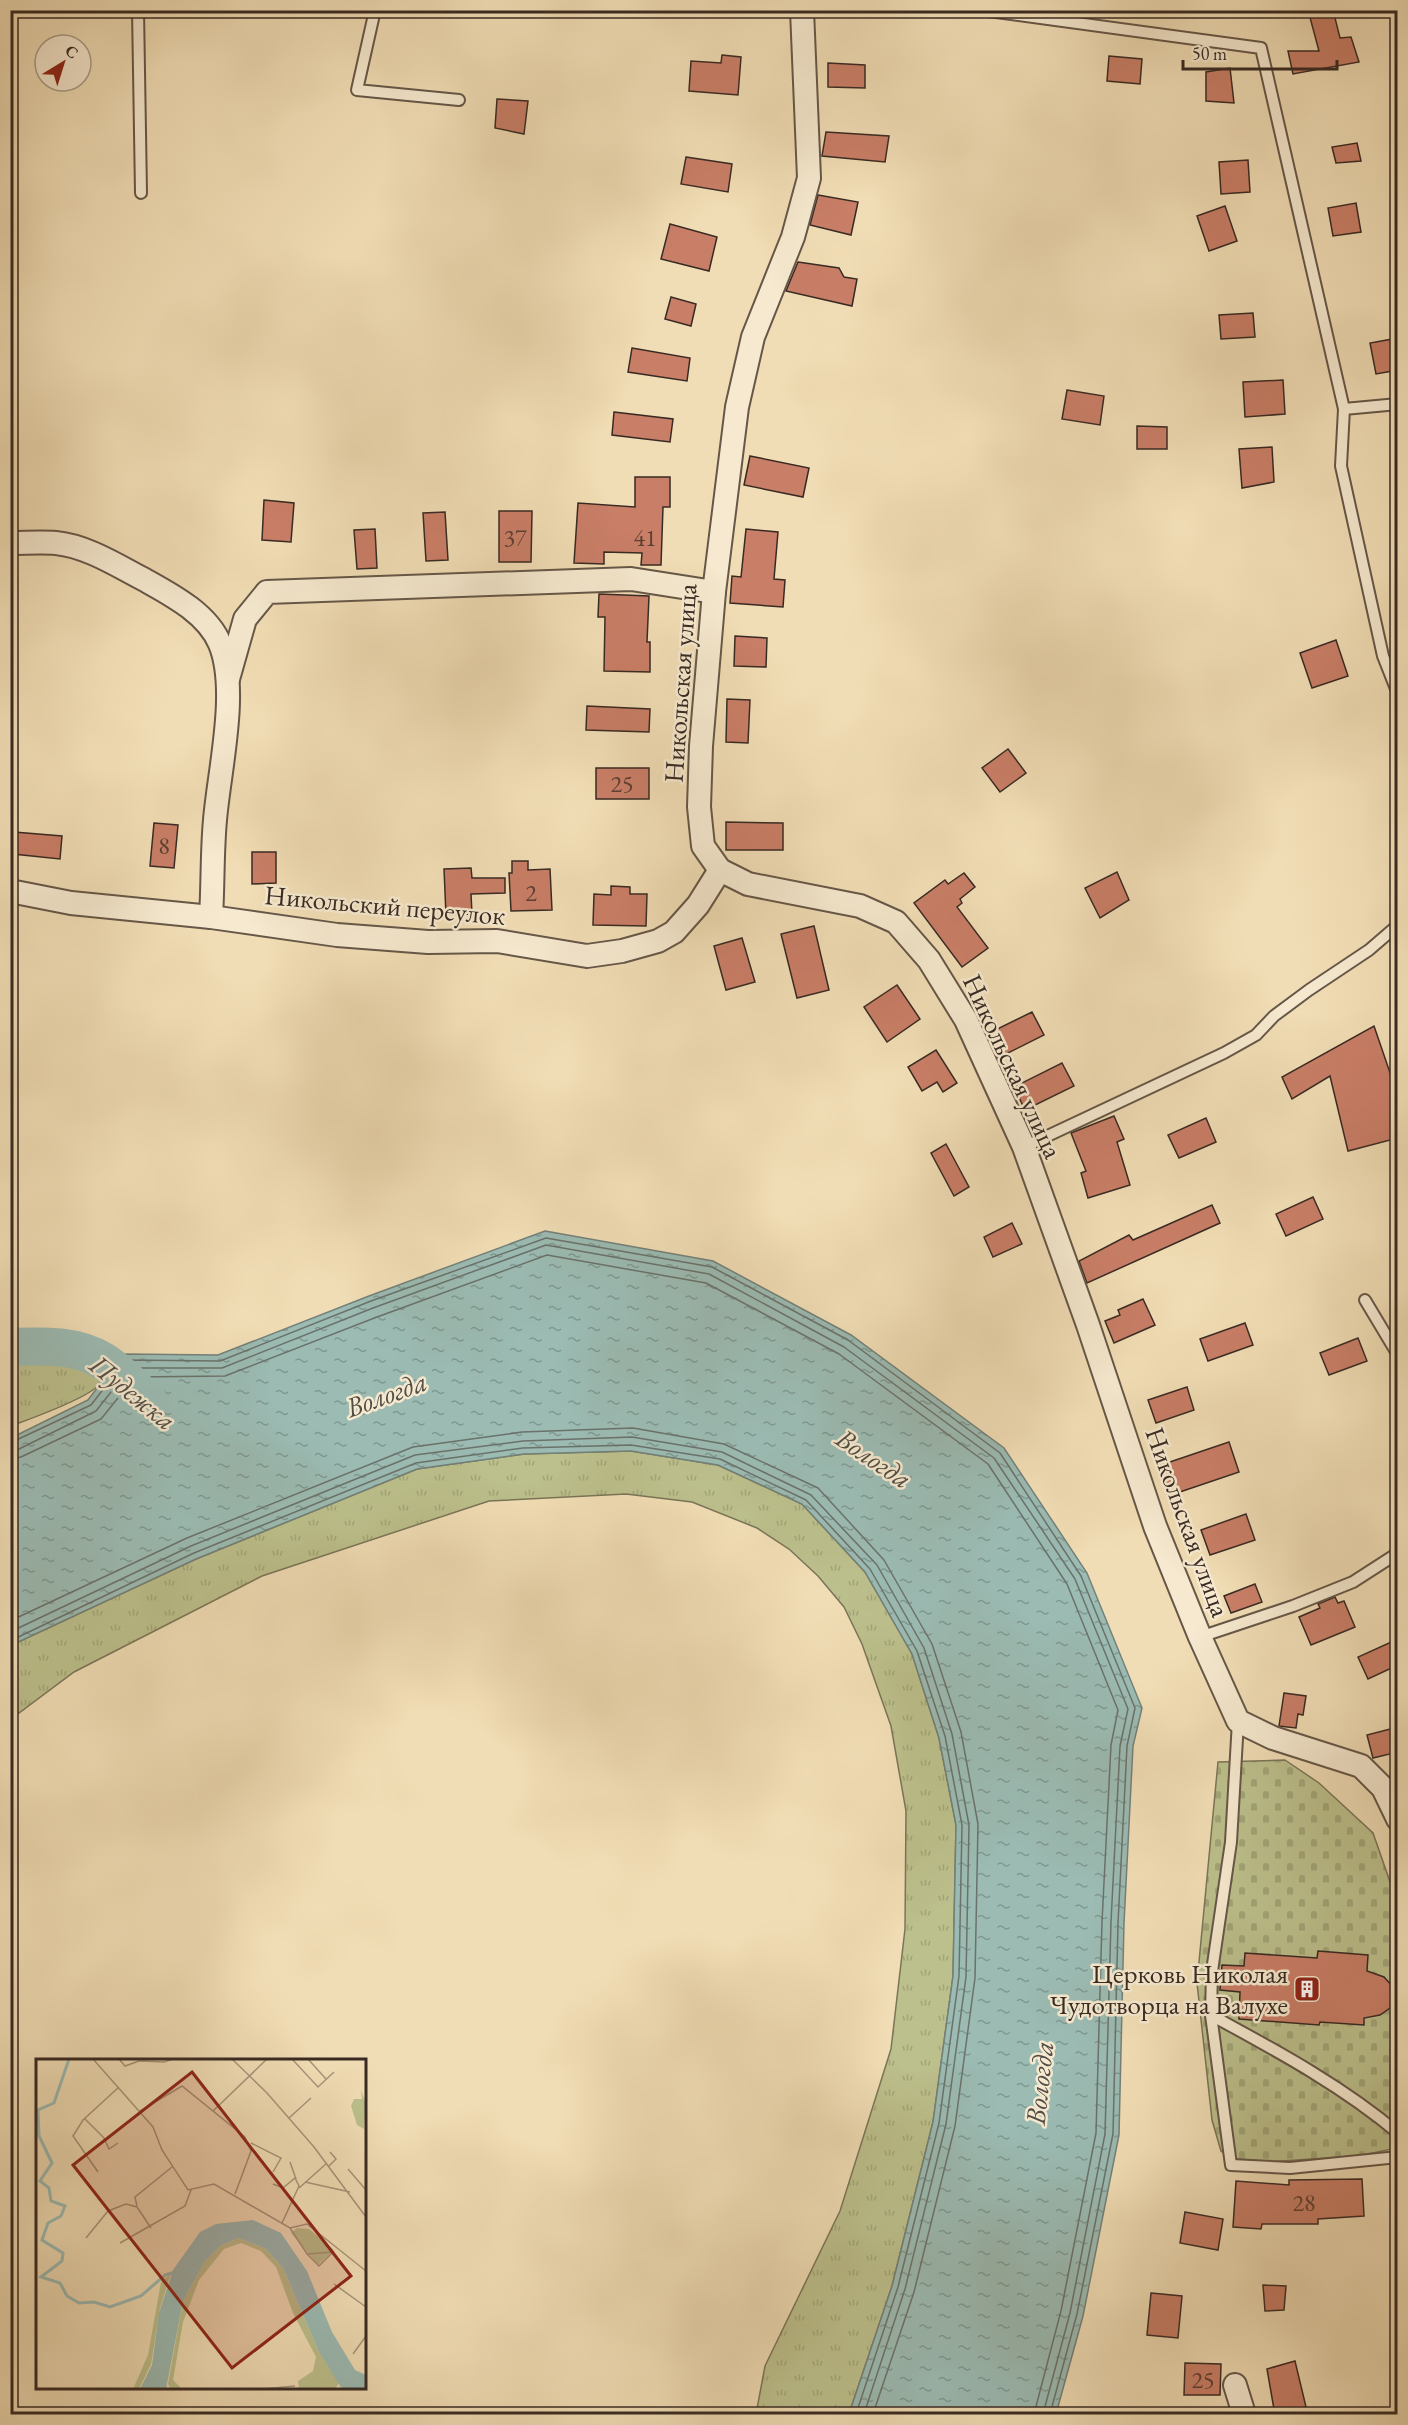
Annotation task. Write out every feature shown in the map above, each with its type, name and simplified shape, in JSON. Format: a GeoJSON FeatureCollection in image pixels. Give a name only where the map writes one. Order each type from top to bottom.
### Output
{"type":"FeatureCollection","features":[{"type":"Feature","properties":{"kind":"street","name":"Никольская улица"},"geometry":{"type":"LineString","coordinates":[[802,10],[809,178],[793,237],[753,337],[736,407],[714,592],[701,746],[699,807],[703,846],[720,870],[748,884],[860,906],[896,922],[929,960],[966,1020],[1024,1147],[1088,1325],[1155,1526],[1200,1637],[1238,1721]]}},
{"type":"Feature","properties":{"kind":"street"},"geometry":{"type":"LineString","coordinates":[[10,543],[58,543],[85,551],[161,589],[198,613],[220,643],[228,679]]}},
{"type":"Feature","properties":{"kind":"street"},"geometry":{"type":"LineString","coordinates":[[211,916],[215,821],[225,748],[228,679],[244,619],[267,592],[631,579],[714,592]]}},
{"type":"Feature","properties":{"kind":"street","name":"Никольский переулок"},"geometry":{"type":"LineString","coordinates":[[10,891],[71,903],[211,916],[337,935],[428,942],[497,941],[587,956],[622,951],[658,941],[674,932],[698,905],[720,870]]}},
{"type":"Feature","properties":{"kind":"street"},"geometry":{"type":"LineString","coordinates":[[1238,1721],[1273,1738],[1361,1767],[1383,1788],[1398,1819]]}},
{"type":"Feature","properties":{"kind":"street"},"geometry":{"type":"LineString","coordinates":[[1235,2385],[1244,2415]]}},
{"type":"Feature","properties":{"kind":"lane"},"geometry":{"type":"LineString","coordinates":[[138,10],[141,193]]}},
{"type":"Feature","properties":{"kind":"lane"},"geometry":{"type":"LineString","coordinates":[[375,10],[357,90],[459,100]]}},
{"type":"Feature","properties":{"kind":"lane"},"geometry":{"type":"LineString","coordinates":[[981,10],[1261,48],[1344,409],[1341,465],[1383,656],[1398,694]]}},
{"type":"Feature","properties":{"kind":"lane"},"geometry":{"type":"LineString","coordinates":[[1344,409],[1398,404]]}},
{"type":"Feature","properties":{"kind":"lane"},"geometry":{"type":"LineString","coordinates":[[1024,1147],[1224,1053],[1256,1035],[1292,1003],[1369,950],[1398,925]]}},
{"type":"Feature","properties":{"kind":"lane"},"geometry":{"type":"LineString","coordinates":[[1365,1300],[1398,1355]]}},
{"type":"Feature","properties":{"kind":"lane"},"geometry":{"type":"LineString","coordinates":[[1200,1637],[1293,1606],[1353,1582],[1398,1553]]}},
{"type":"Feature","properties":{"kind":"lane"},"geometry":{"type":"LineString","coordinates":[[1238,1721],[1231,1842],[1212,1971],[1210,2015],[1231,2165],[1290,2168],[1398,2157]]}},
{"type":"Feature","properties":{"kind":"lane"},"geometry":{"type":"LineString","coordinates":[[1210,2015],[1292,2059],[1374,2114],[1398,2133]]}},
{"type":"Feature","properties":{"kind":"green space"},"geometry":{"type":"Polygon","coordinates":[[[80,1358],[93,1363],[99,1370],[100,1382],[94,1389],[58,1408],[11,1426],[11,1359],[80,1358]]]}},
{"type":"Feature","properties":{"kind":"green space"},"geometry":{"type":"Polygon","coordinates":[[[631,1451],[718,1465],[802,1504],[865,1572],[912,1654],[939,1738],[956,1825],[953,1976],[933,2122],[892,2286],[849,2414],[756,2414],[765,2366],[840,2211],[891,2049],[905,1929],[906,1811],[891,1726],[862,1644],[844,1607],[818,1576],[789,1549],[757,1528],[692,1502],[626,1494],[489,1501],[262,1576],[74,1672],[11,1719],[11,1649],[18,1642],[196,1559],[417,1469],[524,1454],[631,1451]]]}},
{"type":"Feature","properties":{"kind":"green space"},"geometry":{"type":"Polygon","coordinates":[[[1285,1760],[1319,1783],[1373,1833],[1397,1902],[1397,2148],[1358,2156],[1268,2162],[1230,2158],[1221,2151],[1212,2120],[1197,1983],[1218,1762],[1285,1760]]]}},
{"type":"Feature","properties":{"kind":"water","name":"Вологда"},"geometry":{"type":"Polygon","coordinates":[[[545,1231],[713,1261],[851,1335],[1004,1448],[1087,1573],[1142,1708],[1133,1746],[1124,1923],[1119,2135],[1083,2316],[1056,2414],[849,2414],[892,2286],[933,2122],[953,1976],[956,1825],[939,1738],[912,1654],[865,1572],[802,1504],[718,1465],[631,1451],[524,1454],[417,1469],[196,1559],[18,1642],[11,1649],[11,1438],[88,1400],[123,1354],[218,1355],[545,1231]]]}},
{"type":"Feature","properties":{"kind":"building"},"geometry":{"type":"Polygon","coordinates":[[[1308,10],[1333,10],[1340,38],[1351,37],[1359,62],[1293,74],[1288,51],[1319,51],[1308,10]]]}},
{"type":"Feature","properties":{"kind":"building"},"geometry":{"type":"Polygon","coordinates":[[[722,55],[741,57],[738,95],[689,91],[691,61],[721,63],[722,55]]]}},
{"type":"Feature","properties":{"kind":"building"},"geometry":{"type":"Polygon","coordinates":[[[1109,56],[1142,59],[1140,84],[1107,81],[1109,56]]]}},
{"type":"Feature","properties":{"kind":"building"},"geometry":{"type":"Polygon","coordinates":[[[828,63],[865,65],[865,88],[828,87],[828,63]]]}},
{"type":"Feature","properties":{"kind":"building"},"geometry":{"type":"Polygon","coordinates":[[[1230,68],[1234,103],[1206,101],[1206,72],[1230,68]]]}},
{"type":"Feature","properties":{"kind":"building"},"geometry":{"type":"Polygon","coordinates":[[[497,99],[528,101],[524,134],[495,128],[497,99]]]}},
{"type":"Feature","properties":{"kind":"building"},"geometry":{"type":"Polygon","coordinates":[[[826,132],[889,136],[885,162],[822,156],[826,132]]]}},
{"type":"Feature","properties":{"kind":"building"},"geometry":{"type":"Polygon","coordinates":[[[1357,143],[1361,161],[1336,163],[1332,147],[1357,143]]]}},
{"type":"Feature","properties":{"kind":"building"},"geometry":{"type":"Polygon","coordinates":[[[686,157],[732,164],[728,192],[681,184],[686,157]]]}},
{"type":"Feature","properties":{"kind":"building"},"geometry":{"type":"Polygon","coordinates":[[[1248,160],[1250,192],[1221,194],[1219,162],[1248,160]]]}},
{"type":"Feature","properties":{"kind":"building"},"geometry":{"type":"Polygon","coordinates":[[[818,195],[858,202],[851,235],[810,225],[818,195]]]}},
{"type":"Feature","properties":{"kind":"building"},"geometry":{"type":"Polygon","coordinates":[[[1356,203],[1361,232],[1333,236],[1328,208],[1356,203]]]}},
{"type":"Feature","properties":{"kind":"building"},"geometry":{"type":"Polygon","coordinates":[[[1225,206],[1237,241],[1209,251],[1197,216],[1225,206]]]}},
{"type":"Feature","properties":{"kind":"building"},"geometry":{"type":"Polygon","coordinates":[[[670,224],[717,237],[709,271],[661,259],[670,224]]]}},
{"type":"Feature","properties":{"kind":"building"},"geometry":{"type":"Polygon","coordinates":[[[798,262],[839,268],[844,277],[857,279],[852,306],[786,291],[798,262]]]}},
{"type":"Feature","properties":{"kind":"building"},"geometry":{"type":"Polygon","coordinates":[[[671,297],[696,304],[691,326],[665,319],[671,297]]]}},
{"type":"Feature","properties":{"kind":"building"},"geometry":{"type":"Polygon","coordinates":[[[1253,313],[1255,337],[1221,339],[1219,315],[1253,313]]]}},
{"type":"Feature","properties":{"kind":"building"},"geometry":{"type":"Polygon","coordinates":[[[1398,338],[1398,370],[1376,374],[1370,343],[1398,338]]]}},
{"type":"Feature","properties":{"kind":"building"},"geometry":{"type":"Polygon","coordinates":[[[632,348],[690,358],[687,381],[628,372],[632,348]]]}},
{"type":"Feature","properties":{"kind":"building"},"geometry":{"type":"Polygon","coordinates":[[[1283,380],[1285,414],[1245,417],[1243,382],[1283,380]]]}},
{"type":"Feature","properties":{"kind":"building"},"geometry":{"type":"Polygon","coordinates":[[[1067,390],[1104,396],[1100,425],[1062,419],[1067,390]]]}},
{"type":"Feature","properties":{"kind":"building"},"geometry":{"type":"Polygon","coordinates":[[[614,412],[673,419],[670,442],[612,435],[614,412]]]}},
{"type":"Feature","properties":{"kind":"building"},"geometry":{"type":"Polygon","coordinates":[[[1137,426],[1167,427],[1167,449],[1137,449],[1137,426]]]}},
{"type":"Feature","properties":{"kind":"building"},"geometry":{"type":"Polygon","coordinates":[[[1272,447],[1274,482],[1242,488],[1239,449],[1272,447]]]}},
{"type":"Feature","properties":{"kind":"building"},"geometry":{"type":"Polygon","coordinates":[[[750,456],[809,468],[803,497],[744,485],[750,456]]]}},
{"type":"Feature","properties":{"kind":"building"},"geometry":{"type":"Polygon","coordinates":[[[635,477],[670,477],[670,507],[663,507],[661,565],[641,565],[642,553],[604,552],[604,564],[574,563],[578,503],[635,507],[635,477]]]}},
{"type":"Feature","properties":{"kind":"building"},"geometry":{"type":"Polygon","coordinates":[[[264,500],[294,503],[291,542],[262,540],[264,500]]]}},
{"type":"Feature","properties":{"kind":"building"},"geometry":{"type":"Polygon","coordinates":[[[499,511],[532,511],[531,562],[499,562],[499,511]]]}},
{"type":"Feature","properties":{"kind":"building"},"geometry":{"type":"Polygon","coordinates":[[[445,512],[448,560],[426,561],[423,513],[445,512]]]}},
{"type":"Feature","properties":{"kind":"building"},"geometry":{"type":"Polygon","coordinates":[[[375,529],[377,568],[357,569],[354,530],[375,529]]]}},
{"type":"Feature","properties":{"kind":"building"},"geometry":{"type":"Polygon","coordinates":[[[746,529],[778,532],[774,579],[785,580],[783,607],[730,603],[732,576],[741,577],[746,529]]]}},
{"type":"Feature","properties":{"kind":"building"},"geometry":{"type":"Polygon","coordinates":[[[599,594],[649,596],[647,642],[650,642],[650,672],[604,671],[605,617],[598,617],[599,594]]]}},
{"type":"Feature","properties":{"kind":"building"},"geometry":{"type":"Polygon","coordinates":[[[735,636],[767,638],[766,667],[734,666],[735,636]]]}},
{"type":"Feature","properties":{"kind":"building"},"geometry":{"type":"Polygon","coordinates":[[[1336,640],[1348,676],[1312,688],[1300,653],[1336,640]]]}},
{"type":"Feature","properties":{"kind":"building"},"geometry":{"type":"Polygon","coordinates":[[[727,699],[750,700],[748,743],[726,742],[727,699]]]}},
{"type":"Feature","properties":{"kind":"building"},"geometry":{"type":"Polygon","coordinates":[[[587,706],[650,709],[649,732],[586,730],[587,706]]]}},
{"type":"Feature","properties":{"kind":"building"},"geometry":{"type":"Polygon","coordinates":[[[1008,749],[1026,773],[1000,792],[982,768],[1008,749]]]}},
{"type":"Feature","properties":{"kind":"building"},"geometry":{"type":"Polygon","coordinates":[[[596,768],[649,768],[649,799],[596,799],[596,768]]]}},
{"type":"Feature","properties":{"kind":"building"},"geometry":{"type":"Polygon","coordinates":[[[726,822],[783,823],[783,850],[726,850],[726,822]]]}},
{"type":"Feature","properties":{"kind":"building"},"geometry":{"type":"Polygon","coordinates":[[[154,823],[178,825],[174,868],[150,866],[154,823]]]}},
{"type":"Feature","properties":{"kind":"building"},"geometry":{"type":"Polygon","coordinates":[[[14,832],[62,836],[60,859],[13,854],[14,832]]]}},
{"type":"Feature","properties":{"kind":"building"},"geometry":{"type":"Polygon","coordinates":[[[252,852],[276,852],[276,883],[252,884],[252,852]]]}},
{"type":"Feature","properties":{"kind":"building"},"geometry":{"type":"Polygon","coordinates":[[[512,861],[528,861],[528,870],[550,869],[552,910],[511,911],[509,873],[512,873],[512,861]]]}},
{"type":"Feature","properties":{"kind":"building"},"geometry":{"type":"Polygon","coordinates":[[[471,868],[472,878],[505,878],[505,893],[471,894],[472,914],[446,915],[444,869],[471,868]]]}},
{"type":"Feature","properties":{"kind":"building"},"geometry":{"type":"Polygon","coordinates":[[[1117,872],[1129,900],[1100,918],[1085,888],[1117,872]]]}},
{"type":"Feature","properties":{"kind":"building"},"geometry":{"type":"Polygon","coordinates":[[[964,873],[975,887],[960,899],[962,903],[957,907],[988,948],[962,967],[914,903],[945,880],[948,884],[964,873]]]}},
{"type":"Feature","properties":{"kind":"building"},"geometry":{"type":"Polygon","coordinates":[[[611,886],[630,887],[630,894],[647,894],[646,926],[593,925],[594,894],[611,895],[611,886]]]}},
{"type":"Feature","properties":{"kind":"building"},"geometry":{"type":"Polygon","coordinates":[[[814,926],[829,990],[797,998],[781,934],[814,926]]]}},
{"type":"Feature","properties":{"kind":"building"},"geometry":{"type":"Polygon","coordinates":[[[742,938],[755,982],[726,990],[714,946],[742,938]]]}},
{"type":"Feature","properties":{"kind":"building"},"geometry":{"type":"Polygon","coordinates":[[[897,985],[920,1019],[887,1042],[864,1007],[897,985]]]}},
{"type":"Feature","properties":{"kind":"building"},"geometry":{"type":"Polygon","coordinates":[[[1032,1012],[1044,1035],[998,1058],[987,1034],[1032,1012]]]}},
{"type":"Feature","properties":{"kind":"building"},"geometry":{"type":"Polygon","coordinates":[[[1374,1026],[1398,1096],[1398,1138],[1348,1151],[1330,1076],[1292,1099],[1282,1077],[1374,1026]]]}},
{"type":"Feature","properties":{"kind":"building"},"geometry":{"type":"Polygon","coordinates":[[[936,1050],[957,1083],[943,1092],[937,1082],[922,1091],[908,1067],[936,1050]]]}},
{"type":"Feature","properties":{"kind":"building"},"geometry":{"type":"Polygon","coordinates":[[[1062,1063],[1074,1086],[1025,1110],[1014,1087],[1062,1063]]]}},
{"type":"Feature","properties":{"kind":"building"},"geometry":{"type":"Polygon","coordinates":[[[1114,1116],[1124,1139],[1117,1142],[1130,1185],[1088,1198],[1081,1173],[1086,1171],[1071,1133],[1114,1116]]]}},
{"type":"Feature","properties":{"kind":"building"},"geometry":{"type":"Polygon","coordinates":[[[1206,1118],[1216,1142],[1179,1158],[1168,1135],[1206,1118]]]}},
{"type":"Feature","properties":{"kind":"building"},"geometry":{"type":"Polygon","coordinates":[[[946,1144],[969,1187],[954,1196],[931,1153],[946,1144]]]}},
{"type":"Feature","properties":{"kind":"building"},"geometry":{"type":"Polygon","coordinates":[[[1313,1197],[1323,1219],[1286,1236],[1276,1214],[1313,1197]]]}},
{"type":"Feature","properties":{"kind":"building"},"geometry":{"type":"Polygon","coordinates":[[[1212,1205],[1220,1223],[1087,1283],[1079,1261],[1129,1235],[1133,1240],[1212,1205]]]}},
{"type":"Feature","properties":{"kind":"building"},"geometry":{"type":"Polygon","coordinates":[[[1012,1223],[1022,1244],[993,1257],[984,1237],[1012,1223]]]}},
{"type":"Feature","properties":{"kind":"building"},"geometry":{"type":"Polygon","coordinates":[[[1143,1299],[1155,1325],[1114,1343],[1105,1321],[1120,1315],[1118,1310],[1143,1299]]]}},
{"type":"Feature","properties":{"kind":"building"},"geometry":{"type":"Polygon","coordinates":[[[1245,1323],[1253,1345],[1208,1361],[1200,1339],[1245,1323]]]}},
{"type":"Feature","properties":{"kind":"building"},"geometry":{"type":"Polygon","coordinates":[[[1358,1338],[1367,1361],[1329,1375],[1320,1353],[1358,1338]]]}},
{"type":"Feature","properties":{"kind":"building"},"geometry":{"type":"Polygon","coordinates":[[[1187,1387],[1194,1410],[1156,1423],[1148,1400],[1187,1387]]]}},
{"type":"Feature","properties":{"kind":"building"},"geometry":{"type":"Polygon","coordinates":[[[1229,1442],[1239,1472],[1168,1496],[1158,1466],[1229,1442]]]}},
{"type":"Feature","properties":{"kind":"building"},"geometry":{"type":"Polygon","coordinates":[[[1246,1514],[1255,1540],[1210,1555],[1201,1530],[1246,1514]]]}},
{"type":"Feature","properties":{"kind":"building"},"geometry":{"type":"Polygon","coordinates":[[[1255,1584],[1262,1602],[1231,1613],[1224,1596],[1255,1584]]]}},
{"type":"Feature","properties":{"kind":"building"},"geometry":{"type":"Polygon","coordinates":[[[1335,1597],[1338,1603],[1344,1601],[1355,1627],[1311,1645],[1299,1617],[1320,1608],[1318,1604],[1335,1597]]]}},
{"type":"Feature","properties":{"kind":"building"},"geometry":{"type":"Polygon","coordinates":[[[1398,1639],[1398,1665],[1368,1679],[1358,1657],[1398,1639]]]}},
{"type":"Feature","properties":{"kind":"building"},"geometry":{"type":"Polygon","coordinates":[[[1284,1693],[1306,1696],[1303,1715],[1298,1714],[1296,1728],[1279,1726],[1284,1693]]]}},
{"type":"Feature","properties":{"kind":"building"},"geometry":{"type":"Polygon","coordinates":[[[1398,1727],[1398,1752],[1373,1758],[1367,1735],[1398,1727]]]}},
{"type":"Feature","properties":{"kind":"building","name":"Церковь Николая Чудотворца на Валухе"},"geometry":{"type":"Polygon","coordinates":[[[1318,1951],[1368,1955],[1367,1971],[1384,1977],[1393,1987],[1394,2000],[1390,2008],[1380,2015],[1364,2018],[1364,2025],[1320,2022],[1319,2025],[1239,2019],[1240,1992],[1220,1990],[1222,1965],[1244,1966],[1245,1953],[1317,1958],[1318,1951]]]}},
{"type":"Feature","properties":{"kind":"building"},"geometry":{"type":"Polygon","coordinates":[[[1362,2179],[1364,2216],[1318,2219],[1318,2224],[1262,2224],[1261,2229],[1233,2227],[1236,2181],[1289,2185],[1289,2180],[1362,2179]]]}},
{"type":"Feature","properties":{"kind":"building"},"geometry":{"type":"Polygon","coordinates":[[[1185,2212],[1223,2219],[1218,2250],[1180,2243],[1185,2212]]]}},
{"type":"Feature","properties":{"kind":"building"},"geometry":{"type":"Polygon","coordinates":[[[1263,2285],[1286,2286],[1284,2310],[1265,2311],[1263,2285]]]}},
{"type":"Feature","properties":{"kind":"building"},"geometry":{"type":"Polygon","coordinates":[[[1151,2293],[1182,2296],[1178,2338],[1147,2335],[1151,2293]]]}},
{"type":"Feature","properties":{"kind":"building"},"geometry":{"type":"Polygon","coordinates":[[[1295,2361],[1306,2407],[1275,2415],[1267,2369],[1295,2361]]]}},
{"type":"Feature","properties":{"kind":"building"},"geometry":{"type":"Polygon","coordinates":[[[1185,2363],[1221,2364],[1220,2395],[1184,2395],[1185,2363]]]}},
{"type":"Feature","properties":{"kind":"waterway","name":"Пудежка"},"geometry":{"type":"LineString","coordinates":[[10,1347],[58,1347],[92,1355],[115,1370],[149,1402]]}},
{"type":"Feature","properties":{"kind":"place","name":"Церковь Николая Чудотворца на Валухе"},"geometry":{"type":"Point","coordinates":[1307,1989]}}]}
